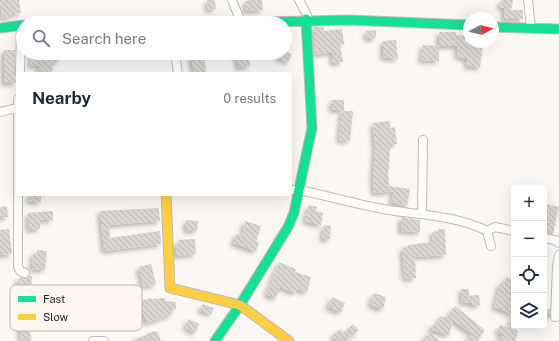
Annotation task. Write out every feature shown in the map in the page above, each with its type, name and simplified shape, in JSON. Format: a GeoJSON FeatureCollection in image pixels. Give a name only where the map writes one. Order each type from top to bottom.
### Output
{"type":"FeatureCollection","features":[{"type":"Feature","properties":{"kind":"street"},"geometry":{"type":"LineString","coordinates":[[232,0],[239,16]]}},
{"type":"Feature","properties":{"kind":"street"},"geometry":{"type":"LineString","coordinates":[[215,341],[240,305],[288,227],[294,213],[295,190],[312,128],[307,19],[299,0]]}},
{"type":"Feature","properties":{"kind":"street"},"geometry":{"type":"LineString","coordinates":[[528,0],[531,28]]}},
{"type":"Feature","properties":{"kind":"street"},"geometry":{"type":"LineString","coordinates":[[292,20],[400,20],[463,25]]}},
{"type":"Feature","properties":{"kind":"street"},"geometry":{"type":"LineString","coordinates":[[0,28],[16,26]]}},
{"type":"Feature","properties":{"kind":"street"},"geometry":{"type":"LineString","coordinates":[[499,27],[559,29]]}},
{"type":"Feature","properties":{"kind":"street"},"geometry":{"type":"LineString","coordinates":[[20,72],[21,60]]}},
{"type":"Feature","properties":{"kind":"street"},"geometry":{"type":"LineString","coordinates":[[176,60],[178,72]]}},
{"type":"Feature","properties":{"kind":"street"},"geometry":{"type":"LineString","coordinates":[[0,112],[16,108]]}},
{"type":"Feature","properties":{"kind":"street"},"geometry":{"type":"LineString","coordinates":[[422,214],[423,140]]}},
{"type":"Feature","properties":{"kind":"street"},"geometry":{"type":"LineString","coordinates":[[295,190],[388,210],[422,214],[476,225],[487,232],[491,246]]}},
{"type":"Feature","properties":{"kind":"street"},"geometry":{"type":"LineString","coordinates":[[18,196],[18,266],[20,271],[25,274]]}},
{"type":"Feature","properties":{"kind":"street"},"geometry":{"type":"LineString","coordinates":[[166,196],[170,288],[240,305],[289,341]]}},
{"type":"Feature","properties":{"kind":"street"},"geometry":{"type":"LineString","coordinates":[[487,232],[496,228],[511,230]]}},
{"type":"Feature","properties":{"kind":"street"},"geometry":{"type":"LineString","coordinates":[[547,239],[555,240],[559,243]]}},
{"type":"Feature","properties":{"kind":"street"},"geometry":{"type":"LineString","coordinates":[[555,317],[557,267],[559,255]]}},
{"type":"Feature","properties":{"kind":"street"},"geometry":{"type":"LineString","coordinates":[[93,341],[104,341]]}},
{"type":"Feature","properties":{"kind":"building"},"geometry":{"type":"Polygon","coordinates":[[[0,0],[19,0],[21,13],[12,14],[12,17],[2,18],[0,0]]]}},
{"type":"Feature","properties":{"kind":"building"},"geometry":{"type":"Polygon","coordinates":[[[207,0],[215,0],[216,9],[208,10],[207,0]]]}},
{"type":"Feature","properties":{"kind":"building"},"geometry":{"type":"Polygon","coordinates":[[[249,0],[262,0],[263,10],[246,11],[245,2],[249,0]]]}},
{"type":"Feature","properties":{"kind":"building"},"geometry":{"type":"Polygon","coordinates":[[[501,0],[513,0],[511,10],[523,10],[523,19],[504,19],[504,8],[500,7],[501,0]]]}},
{"type":"Feature","properties":{"kind":"building"},"geometry":{"type":"Polygon","coordinates":[[[314,27],[324,27],[324,31],[342,29],[344,44],[340,44],[343,62],[333,63],[332,52],[315,55],[314,27]]]}},
{"type":"Feature","properties":{"kind":"building"},"geometry":{"type":"Polygon","coordinates":[[[376,30],[376,38],[367,39],[366,31],[376,30]]]}},
{"type":"Feature","properties":{"kind":"building"},"geometry":{"type":"Polygon","coordinates":[[[439,32],[456,32],[456,35],[463,36],[463,48],[482,48],[480,68],[466,65],[468,59],[457,57],[458,46],[439,46],[439,32]]]}},
{"type":"Feature","properties":{"kind":"building"},"geometry":{"type":"Polygon","coordinates":[[[396,40],[398,59],[383,57],[383,41],[396,40]]]}},
{"type":"Feature","properties":{"kind":"building"},"geometry":{"type":"Polygon","coordinates":[[[423,45],[439,46],[439,61],[421,60],[423,45]]]}},
{"type":"Feature","properties":{"kind":"building"},"geometry":{"type":"Polygon","coordinates":[[[4,50],[15,50],[16,83],[4,83],[4,50]]]}},
{"type":"Feature","properties":{"kind":"building"},"geometry":{"type":"Polygon","coordinates":[[[31,60],[58,60],[58,62],[53,62],[52,72],[38,72],[40,66],[30,65],[31,60]]]}},
{"type":"Feature","properties":{"kind":"building"},"geometry":{"type":"Polygon","coordinates":[[[192,60],[205,60],[206,72],[194,72],[192,60]]]}},
{"type":"Feature","properties":{"kind":"building"},"geometry":{"type":"Polygon","coordinates":[[[237,60],[249,60],[250,66],[239,68],[237,60]]]}},
{"type":"Feature","properties":{"kind":"building"},"geometry":{"type":"Polygon","coordinates":[[[332,100],[344,100],[344,110],[332,110],[332,100]]]}},
{"type":"Feature","properties":{"kind":"building"},"geometry":{"type":"Polygon","coordinates":[[[342,111],[353,111],[350,141],[339,140],[342,111]]]}},
{"type":"Feature","properties":{"kind":"building"},"geometry":{"type":"Polygon","coordinates":[[[390,121],[390,128],[395,127],[397,144],[390,145],[388,170],[389,186],[410,189],[407,207],[391,202],[394,191],[374,193],[373,176],[375,148],[373,123],[390,121]]]}},
{"type":"Feature","properties":{"kind":"building"},"geometry":{"type":"Polygon","coordinates":[[[30,196],[41,196],[41,202],[29,201],[30,196]]]}},
{"type":"Feature","properties":{"kind":"building"},"geometry":{"type":"Polygon","coordinates":[[[547,204],[559,207],[553,234],[547,233],[547,204]]]}},
{"type":"Feature","properties":{"kind":"building"},"geometry":{"type":"Polygon","coordinates":[[[309,205],[317,207],[316,211],[323,213],[321,225],[305,221],[309,205]]]}},
{"type":"Feature","properties":{"kind":"building"},"geometry":{"type":"Polygon","coordinates":[[[7,206],[8,217],[0,218],[0,207],[7,206]]]}},
{"type":"Feature","properties":{"kind":"building"},"geometry":{"type":"Polygon","coordinates":[[[159,208],[160,221],[109,225],[110,238],[160,231],[161,244],[104,251],[100,211],[159,208]]]}},
{"type":"Feature","properties":{"kind":"building"},"geometry":{"type":"Polygon","coordinates":[[[53,211],[53,220],[40,220],[40,229],[29,230],[28,213],[53,211]]]}},
{"type":"Feature","properties":{"kind":"building"},"geometry":{"type":"Polygon","coordinates":[[[401,217],[420,220],[420,232],[401,231],[401,217]]]}},
{"type":"Feature","properties":{"kind":"building"},"geometry":{"type":"Polygon","coordinates":[[[186,220],[198,221],[197,231],[186,230],[186,220]]]}},
{"type":"Feature","properties":{"kind":"building"},"geometry":{"type":"Polygon","coordinates":[[[245,221],[261,226],[256,241],[259,242],[256,251],[233,243],[236,234],[242,236],[245,221]]]}},
{"type":"Feature","properties":{"kind":"building"},"geometry":{"type":"Polygon","coordinates":[[[324,225],[331,226],[330,239],[322,239],[324,225]]]}},
{"type":"Feature","properties":{"kind":"building"},"geometry":{"type":"Polygon","coordinates":[[[9,229],[12,254],[0,255],[0,230],[9,229]]]}},
{"type":"Feature","properties":{"kind":"building"},"geometry":{"type":"Polygon","coordinates":[[[439,229],[445,229],[446,255],[415,257],[416,278],[405,279],[402,248],[408,247],[408,245],[433,242],[432,232],[439,231],[439,229]]]}},
{"type":"Feature","properties":{"kind":"building"},"geometry":{"type":"Polygon","coordinates":[[[195,239],[196,254],[176,256],[176,245],[179,244],[178,240],[195,239]]]}},
{"type":"Feature","properties":{"kind":"building"},"geometry":{"type":"Polygon","coordinates":[[[37,250],[47,251],[45,270],[32,269],[33,253],[37,254],[37,250]]]}},
{"type":"Feature","properties":{"kind":"building"},"geometry":{"type":"Polygon","coordinates":[[[279,262],[296,269],[295,272],[311,277],[307,292],[297,289],[295,293],[280,287],[276,298],[266,294],[279,262]]]}},
{"type":"Feature","properties":{"kind":"building"},"geometry":{"type":"Polygon","coordinates":[[[151,264],[156,284],[143,287],[139,267],[151,264]]]}},
{"type":"Feature","properties":{"kind":"building"},"geometry":{"type":"Polygon","coordinates":[[[32,276],[31,285],[18,285],[18,279],[20,279],[20,277],[26,278],[32,276]]]}},
{"type":"Feature","properties":{"kind":"building"},"geometry":{"type":"Polygon","coordinates":[[[506,277],[511,278],[511,313],[494,307],[500,283],[504,284],[506,277]]]}},
{"type":"Feature","properties":{"kind":"building"},"geometry":{"type":"Polygon","coordinates":[[[461,289],[469,289],[469,296],[479,295],[480,305],[462,303],[461,289]]]}},
{"type":"Feature","properties":{"kind":"building"},"geometry":{"type":"Polygon","coordinates":[[[374,293],[386,297],[383,309],[370,305],[374,293]]]}},
{"type":"Feature","properties":{"kind":"building"},"geometry":{"type":"Polygon","coordinates":[[[332,297],[345,303],[341,312],[328,307],[332,297]]]}},
{"type":"Feature","properties":{"kind":"building"},"geometry":{"type":"Polygon","coordinates":[[[151,298],[165,298],[165,301],[176,302],[176,309],[171,310],[171,315],[147,323],[143,312],[142,301],[151,298]]]}},
{"type":"Feature","properties":{"kind":"building"},"geometry":{"type":"Polygon","coordinates":[[[203,304],[214,308],[211,314],[200,310],[203,304]]]}},
{"type":"Feature","properties":{"kind":"building"},"geometry":{"type":"Polygon","coordinates":[[[455,306],[485,330],[477,341],[466,341],[472,334],[453,320],[449,335],[429,329],[436,323],[438,324],[440,316],[446,318],[455,306]]]}},
{"type":"Feature","properties":{"kind":"building"},"geometry":{"type":"Polygon","coordinates":[[[547,309],[550,309],[550,318],[547,318],[547,309]]]}},
{"type":"Feature","properties":{"kind":"building"},"geometry":{"type":"Polygon","coordinates":[[[189,319],[199,324],[195,333],[185,327],[189,319]]]}},
{"type":"Feature","properties":{"kind":"building"},"geometry":{"type":"Polygon","coordinates":[[[511,320],[511,329],[517,329],[516,331],[518,331],[515,341],[499,341],[502,334],[497,332],[500,325],[508,328],[511,320]]]}},
{"type":"Feature","properties":{"kind":"building"},"geometry":{"type":"Polygon","coordinates":[[[353,324],[359,330],[346,341],[337,341],[332,336],[340,329],[344,333],[353,324]]]}},
{"type":"Feature","properties":{"kind":"building"},"geometry":{"type":"Polygon","coordinates":[[[20,331],[30,331],[31,341],[21,341],[20,331]]]}},
{"type":"Feature","properties":{"kind":"building"},"geometry":{"type":"Polygon","coordinates":[[[155,331],[158,332],[161,341],[131,341],[155,331]]]}},
{"type":"Feature","properties":{"kind":"building"},"geometry":{"type":"Polygon","coordinates":[[[430,332],[440,341],[422,341],[430,332]]]}},
{"type":"Feature","properties":{"kind":"traffic: fast"},"geometry":{"type":"LineString","coordinates":[[215,341],[240,305],[288,227],[294,213],[312,128],[306,19]]}},
{"type":"Feature","properties":{"kind":"traffic: fast"},"geometry":{"type":"LineString","coordinates":[[292,21],[349,20],[463,25]]}},
{"type":"Feature","properties":{"kind":"traffic: fast"},"geometry":{"type":"LineString","coordinates":[[0,28],[16,26]]}},
{"type":"Feature","properties":{"kind":"traffic: fast"},"geometry":{"type":"LineString","coordinates":[[499,27],[559,29]]}},
{"type":"Feature","properties":{"kind":"traffic: slow"},"geometry":{"type":"LineString","coordinates":[[166,196],[170,288],[240,305],[289,341]]}}]}
